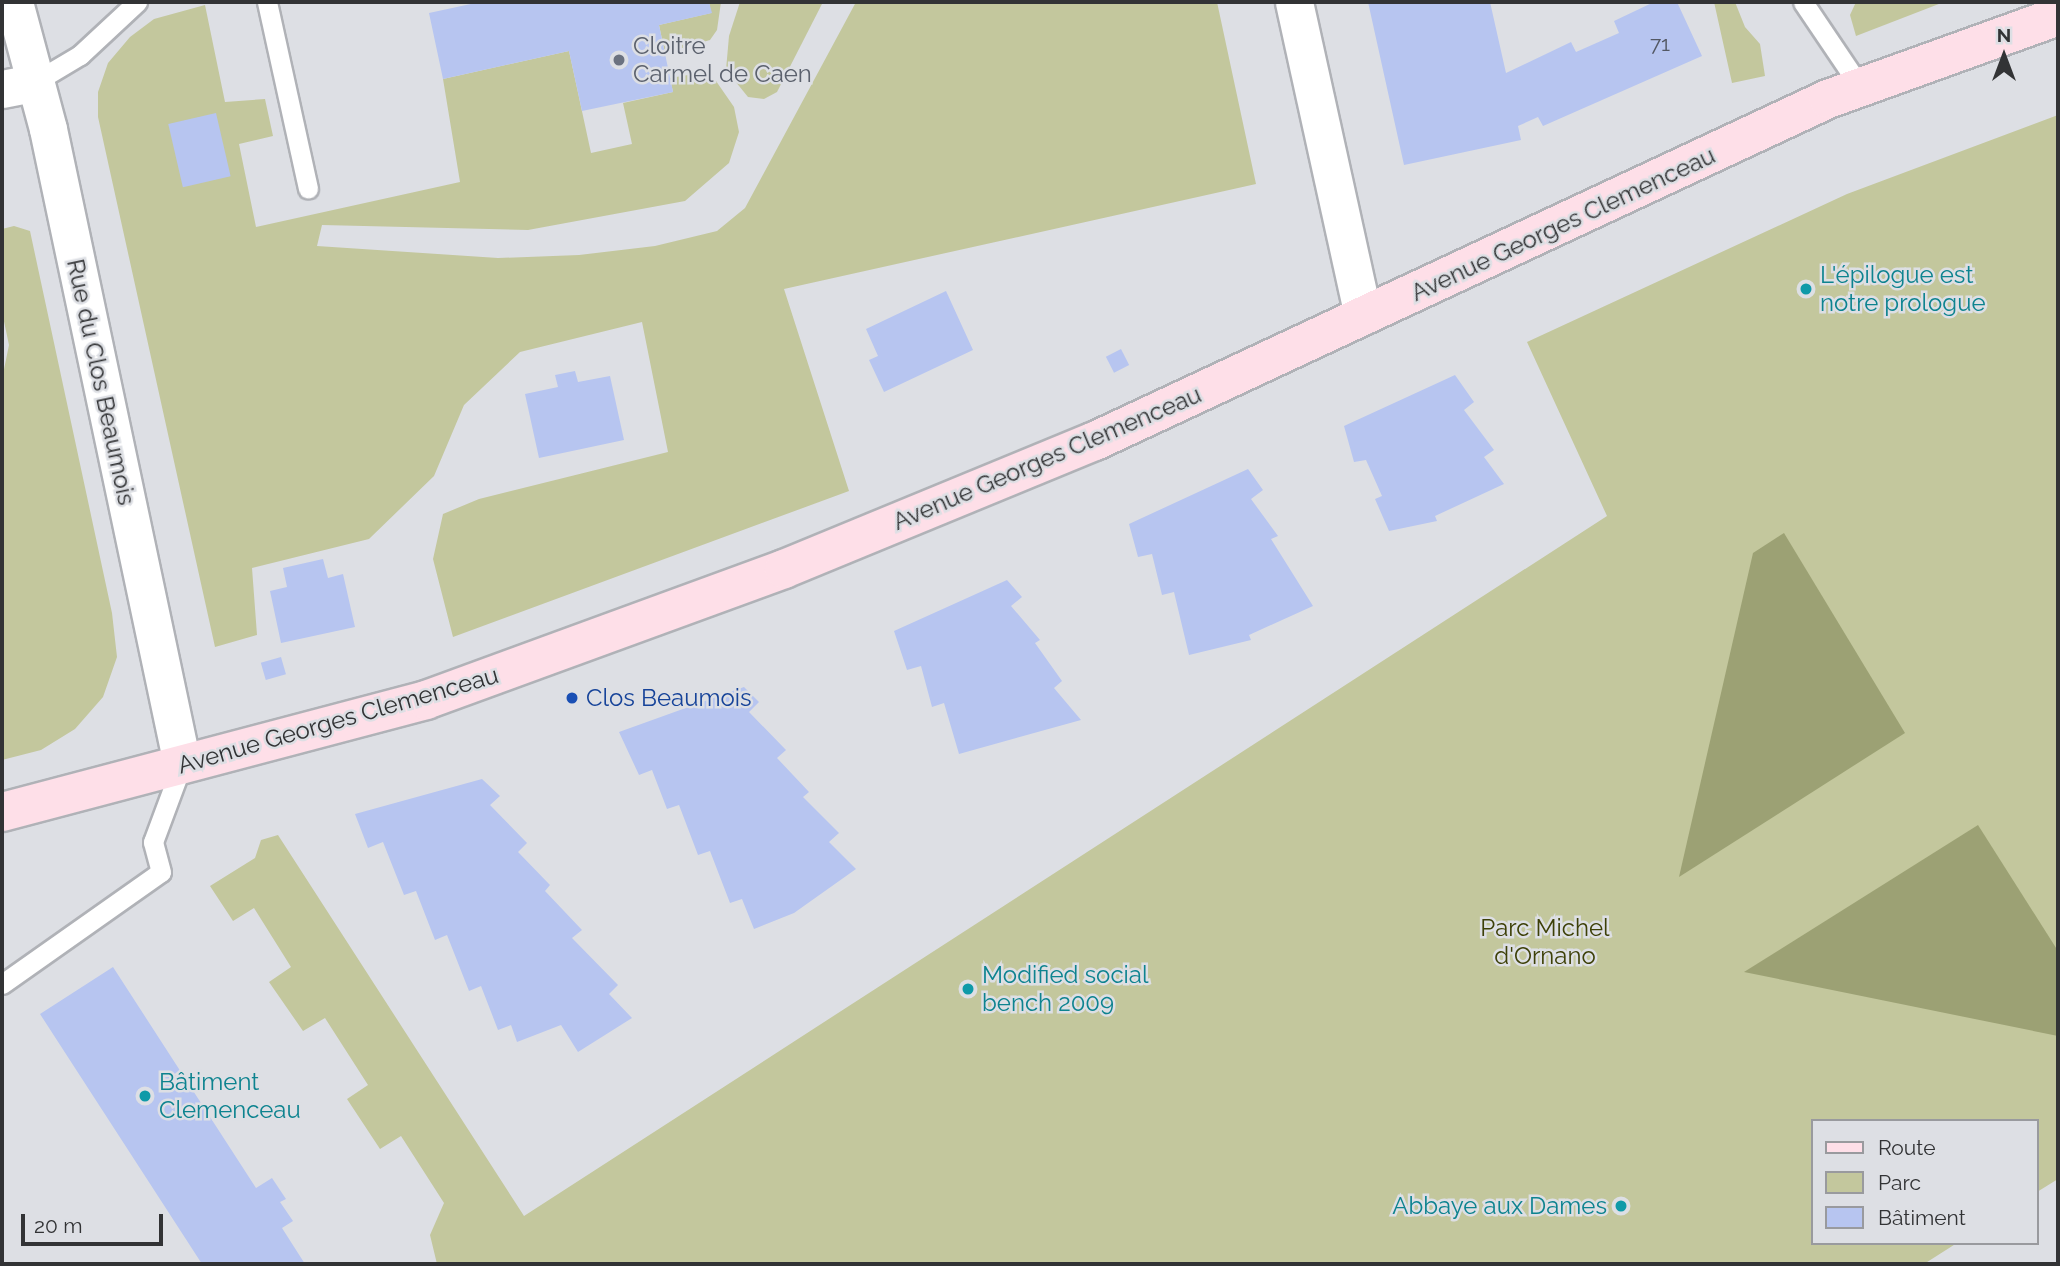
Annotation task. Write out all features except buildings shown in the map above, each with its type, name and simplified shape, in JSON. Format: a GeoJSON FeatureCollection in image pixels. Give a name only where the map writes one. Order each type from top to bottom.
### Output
{"type":"FeatureCollection","features":[{"type":"Feature","properties":{"kind":"main road","name":"Avenue Georges Clemenceau"},"geometry":{"type":"LineString","coordinates":[[2,812],[448,692],[784,569],[1095,441],[1859,85],[2058,16]]}},
{"type":"Feature","properties":{"kind":"street","name":"Rue du Clos Beaumois"},"geometry":{"type":"LineString","coordinates":[[14,2],[18,86],[48,129],[182,764]]}},
{"type":"Feature","properties":{"kind":"street"},"geometry":{"type":"LineString","coordinates":[[1294,2],[1363,316]]}},
{"type":"Feature","properties":{"kind":"lane"},"geometry":{"type":"LineString","coordinates":[[18,86],[79,55],[137,2]]}},
{"type":"Feature","properties":{"kind":"lane"},"geometry":{"type":"LineString","coordinates":[[267,2],[308,189]]}},
{"type":"Feature","properties":{"kind":"lane"},"geometry":{"type":"LineString","coordinates":[[1803,2],[1859,85]]}},
{"type":"Feature","properties":{"kind":"lane"},"geometry":{"type":"LineString","coordinates":[[2,985],[161,872],[153,842],[182,764]]}},
{"type":"Feature","properties":{"kind":"green space"},"geometry":{"type":"Polygon","coordinates":[[[709,2],[721,2],[717,30],[710,40],[665,53],[659,25],[711,13],[709,2]]]}},
{"type":"Feature","properties":{"kind":"green space"},"geometry":{"type":"Polygon","coordinates":[[[740,2],[823,2],[777,92],[764,99],[748,97],[726,70],[729,36],[740,2]]]}},
{"type":"Feature","properties":{"kind":"green space"},"geometry":{"type":"Polygon","coordinates":[[[856,2],[1217,2],[1256,184],[784,289],[849,491],[453,637],[433,559],[443,514],[479,499],[668,452],[642,322],[520,352],[464,405],[434,476],[369,539],[252,568],[257,635],[215,647],[98,117],[98,92],[108,63],[130,37],[154,19],[205,5],[225,102],[265,99],[273,136],[239,144],[256,227],[460,182],[443,79],[569,51],[591,153],[632,144],[623,103],[673,92],[670,78],[694,74],[716,81],[734,107],[739,132],[729,163],[685,201],[528,230],[322,225],[317,246],[498,258],[579,255],[655,246],[717,231],[745,208],[856,2]]]}},
{"type":"Feature","properties":{"kind":"green space"},"geometry":{"type":"Polygon","coordinates":[[[1714,2],[1735,2],[1745,27],[1760,44],[1765,76],[1732,83],[1714,2]]]}},
{"type":"Feature","properties":{"kind":"green space"},"geometry":{"type":"Polygon","coordinates":[[[1856,2],[1944,2],[1856,36],[1850,15],[1856,2]]]}},
{"type":"Feature","properties":{"kind":"green space","name":"Parc Michel d'Ornano"},"geometry":{"type":"Polygon","coordinates":[[[2058,115],[2058,1179],[2039,1191],[2039,1119],[1812,1119],[1812,1245],[1954,1245],[1924,1264],[437,1264],[430,1235],[444,1203],[401,1136],[380,1149],[347,1099],[368,1085],[325,1018],[303,1031],[269,982],[291,967],[254,908],[233,921],[210,886],[255,858],[261,840],[278,835],[524,1216],[1607,516],[1527,342],[1847,194],[2058,115]]]}},
{"type":"Feature","properties":{"kind":"green space"},"geometry":{"type":"Polygon","coordinates":[[[14,226],[30,231],[112,613],[117,657],[103,697],[75,729],[41,750],[2,760],[2,379],[9,345],[2,312],[2,229],[14,226]]]}},
{"type":"Feature","properties":{"kind":"green space"},"geometry":{"type":"Polygon","coordinates":[[[1784,533],[1905,733],[1679,877],[1753,553],[1784,533]]]}},
{"type":"Feature","properties":{"kind":"green space"},"geometry":{"type":"Polygon","coordinates":[[[1978,825],[2058,951],[2058,1036],[1744,972],[1978,825]]]}},
{"type":"Feature","properties":{"kind":"place","name":"Cloitre Carmel de Caen"},"geometry":{"type":"Point","coordinates":[619,60]}},
{"type":"Feature","properties":{"kind":"place","name":"L'épilogue est notre prologue"},"geometry":{"type":"Point","coordinates":[1806,289]}},
{"type":"Feature","properties":{"kind":"place","name":"Clos Beaumois"},"geometry":{"type":"Point","coordinates":[572,698]}},
{"type":"Feature","properties":{"kind":"place","name":"Modified social bench 2009"},"geometry":{"type":"Point","coordinates":[968,989]}},
{"type":"Feature","properties":{"kind":"place","name":"Bâtiment Clemenceau"},"geometry":{"type":"Point","coordinates":[145,1096]}},
{"type":"Feature","properties":{"kind":"place","name":"Abbaye aux Dames"},"geometry":{"type":"Point","coordinates":[1621,1206]}}]}
